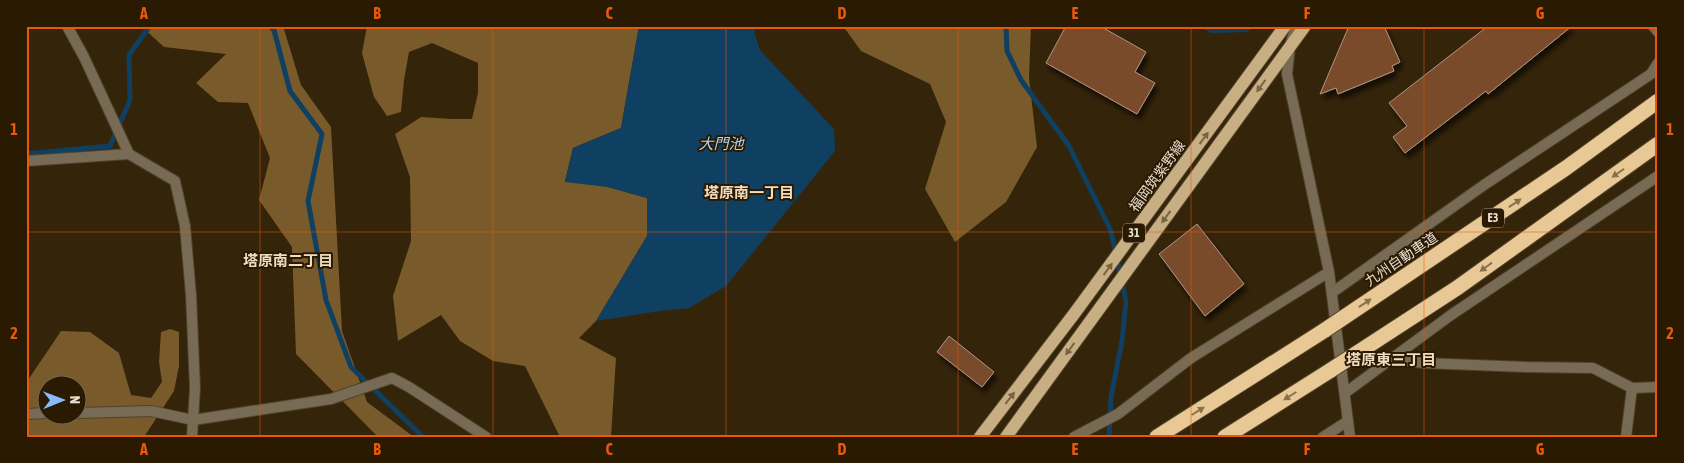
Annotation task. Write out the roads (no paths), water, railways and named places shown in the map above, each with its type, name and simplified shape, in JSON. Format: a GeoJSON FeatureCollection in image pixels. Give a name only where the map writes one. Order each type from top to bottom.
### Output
{"type":"FeatureCollection","features":[{"type":"Feature","properties":{"kind":"highway","name":"九州自動車道"},"geometry":{"type":"LineString","coordinates":[[1157,437],[1325,330],[1566,168],[1658,101]]}},
{"type":"Feature","properties":{"kind":"highway"},"geometry":{"type":"LineString","coordinates":[[1225,437],[1457,288],[1658,144]]}},
{"type":"Feature","properties":{"kind":"main road","name":"福岡筑紫野線"},"geometry":{"type":"LineString","coordinates":[[980,437],[1074,314],[1284,26]]}},
{"type":"Feature","properties":{"kind":"main road","name":"31"},"geometry":{"type":"LineString","coordinates":[[1006,437],[1305,26]]}},
{"type":"Feature","properties":{"kind":"street"},"geometry":{"type":"LineString","coordinates":[[67,26],[84,57],[130,154],[175,181],[185,226],[191,295],[195,379],[192,437]]}},
{"type":"Feature","properties":{"kind":"street"},"geometry":{"type":"LineString","coordinates":[[1296,26],[1290,46],[1287,74],[1333,292],[1350,437]]}},
{"type":"Feature","properties":{"kind":"street"},"geometry":{"type":"LineString","coordinates":[[1653,26],[1658,32]]}},
{"type":"Feature","properties":{"kind":"street"},"geometry":{"type":"LineString","coordinates":[[1333,292],[1484,185],[1651,74],[1658,63]]}},
{"type":"Feature","properties":{"kind":"street"},"geometry":{"type":"LineString","coordinates":[[26,161],[130,154]]}},
{"type":"Feature","properties":{"kind":"street"},"geometry":{"type":"LineString","coordinates":[[1345,393],[1451,315],[1658,176]]}},
{"type":"Feature","properties":{"kind":"street"},"geometry":{"type":"LineString","coordinates":[[1074,437],[1118,414],[1191,358],[1329,272]]}},
{"type":"Feature","properties":{"kind":"street"},"geometry":{"type":"LineString","coordinates":[[1391,358],[1423,363],[1594,368],[1632,388],[1658,387]]}},
{"type":"Feature","properties":{"kind":"street"},"geometry":{"type":"LineString","coordinates":[[88,413],[151,411],[193,420],[331,399],[392,378],[486,437]]}},
{"type":"Feature","properties":{"kind":"street"},"geometry":{"type":"LineString","coordinates":[[1626,437],[1632,388]]}},
{"type":"Feature","properties":{"kind":"street"},"geometry":{"type":"LineString","coordinates":[[1323,437],[1348,421]]}},
{"type":"Feature","properties":{"kind":"water","name":"大門池"},"geometry":{"type":"Polygon","coordinates":[[[639,26],[758,26],[754,32],[760,50],[834,129],[835,151],[726,286],[689,308],[596,321],[647,236],[647,198],[608,187],[565,182],[573,148],[621,128],[639,26]]]}},
{"type":"Feature","properties":{"kind":"water"},"geometry":{"type":"Polygon","coordinates":[[[1199,26],[1254,26],[1247,32],[1211,33],[1199,26]]]}},
{"type":"Feature","properties":{"kind":"waterway"},"geometry":{"type":"LineString","coordinates":[[26,154],[110,146],[130,100],[129,55],[149,27],[153,26]]}},
{"type":"Feature","properties":{"kind":"waterway"},"geometry":{"type":"LineString","coordinates":[[269,26],[274,30],[290,91],[322,134],[308,201],[326,300],[351,367],[423,437]]}},
{"type":"Feature","properties":{"kind":"waterway"},"geometry":{"type":"LineString","coordinates":[[1006,26],[1007,51],[1021,80],[1069,146],[1111,231],[1126,301],[1122,341],[1111,397],[1109,437]]}},
{"type":"Feature","properties":{"kind":"district","name":"塔原南一丁目"},"geometry":{"type":"Point","coordinates":[749,192]}},
{"type":"Feature","properties":{"kind":"district","name":"塔原南二丁目"},"geometry":{"type":"Point","coordinates":[288,260]}},
{"type":"Feature","properties":{"kind":"district","name":"塔原東三丁目"},"geometry":{"type":"Point","coordinates":[1391,359]}}]}
